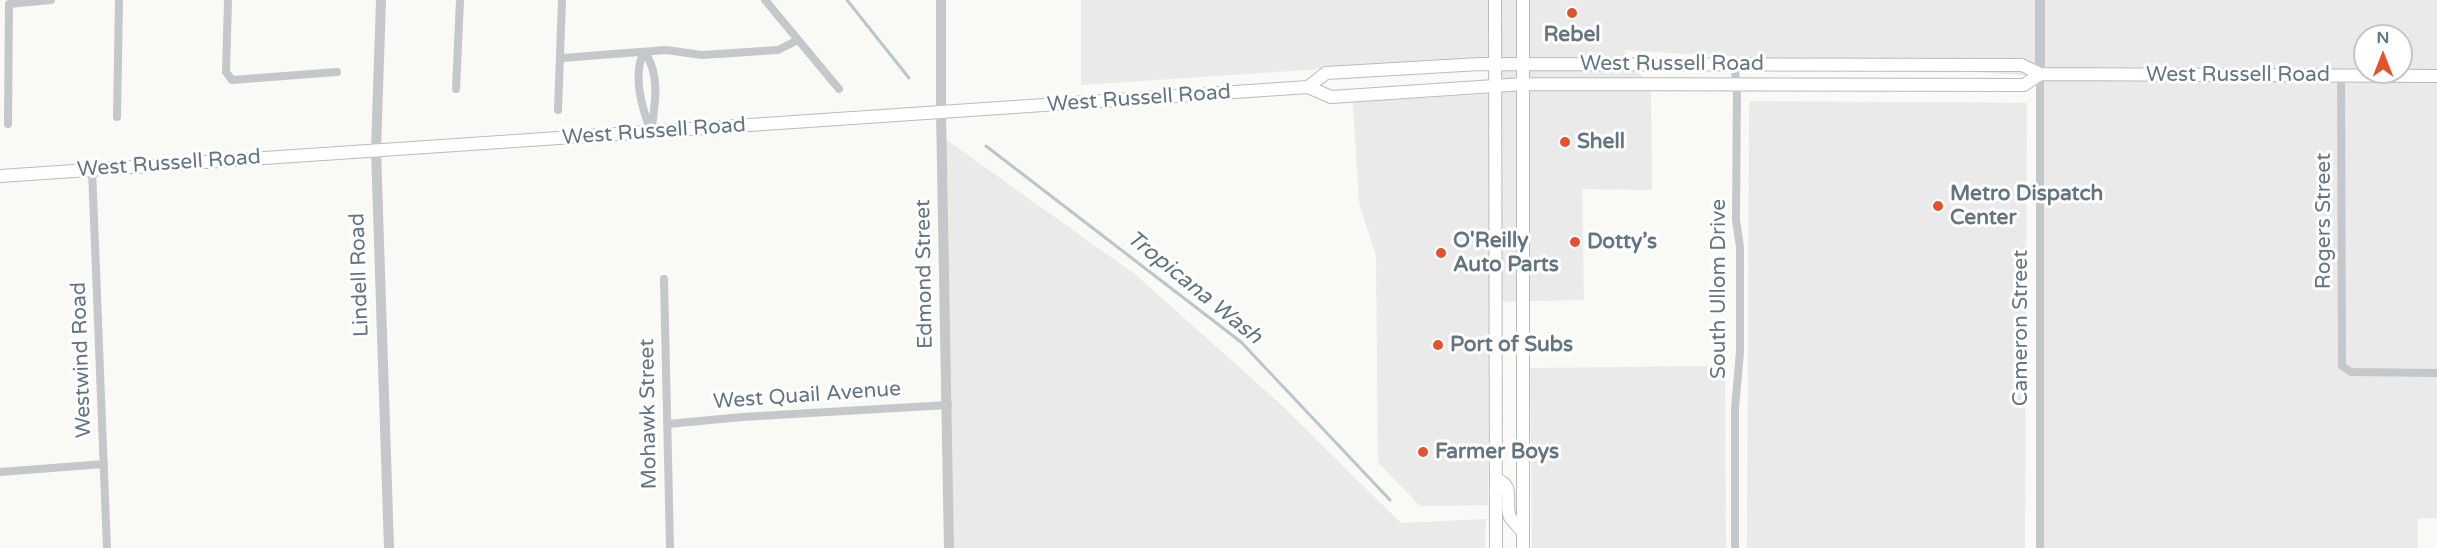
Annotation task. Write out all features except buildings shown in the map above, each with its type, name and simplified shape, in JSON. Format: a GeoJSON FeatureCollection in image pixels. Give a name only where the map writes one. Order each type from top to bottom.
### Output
{"type":"FeatureCollection","features":[{"type":"Feature","properties":{"kind":"main road"},"geometry":{"type":"LineString","coordinates":[[1495,0],[1496,548]]}},
{"type":"Feature","properties":{"kind":"main road"},"geometry":{"type":"LineString","coordinates":[[1522,548],[1523,0]]}},
{"type":"Feature","properties":{"kind":"main road","name":"West Russell Road"},"geometry":{"type":"LineString","coordinates":[[1308,87],[1326,73],[1495,64],[2022,64],[2040,74],[2437,76]]}},
{"type":"Feature","properties":{"kind":"main road","name":"West Russell Road"},"geometry":{"type":"LineString","coordinates":[[0,176],[1308,87],[1331,97],[1524,84],[2024,85],[2040,74]]}},
{"type":"Feature","properties":{"kind":"main road"},"geometry":{"type":"LineString","coordinates":[[1496,480],[1502,481],[1507,486],[1509,516],[1523,532]]}},
{"type":"Feature","properties":{"kind":"street"},"geometry":{"type":"LineString","coordinates":[[8,124],[9,4],[51,0]]}},
{"type":"Feature","properties":{"kind":"street"},"geometry":{"type":"LineString","coordinates":[[117,117],[119,0]]}},
{"type":"Feature","properties":{"kind":"street"},"geometry":{"type":"LineString","coordinates":[[228,0],[226,72],[232,80],[337,72]]}},
{"type":"Feature","properties":{"kind":"street","name":"Lindell Road"},"geometry":{"type":"LineString","coordinates":[[381,0],[376,150],[389,548]]}},
{"type":"Feature","properties":{"kind":"street"},"geometry":{"type":"LineString","coordinates":[[456,89],[460,0]]}},
{"type":"Feature","properties":{"kind":"street"},"geometry":{"type":"LineString","coordinates":[[558,110],[559,70],[562,58],[562,0]]}},
{"type":"Feature","properties":{"kind":"street"},"geometry":{"type":"LineString","coordinates":[[765,0],[839,89]]}},
{"type":"Feature","properties":{"kind":"street","name":"Edmond Street"},"geometry":{"type":"LineString","coordinates":[[941,0],[941,112],[950,548]]}},
{"type":"Feature","properties":{"kind":"street","name":"Cameron Street"},"geometry":{"type":"LineString","coordinates":[[2040,0],[2040,548]]}},
{"type":"Feature","properties":{"kind":"street"},"geometry":{"type":"LineString","coordinates":[[562,58],[666,50],[702,55],[778,50],[798,40]]}},
{"type":"Feature","properties":{"kind":"street"},"geometry":{"type":"LineString","coordinates":[[644,52],[638,63],[642,105],[651,132]]}},
{"type":"Feature","properties":{"kind":"street"},"geometry":{"type":"LineString","coordinates":[[644,52],[652,62],[656,105],[651,132]]}},
{"type":"Feature","properties":{"kind":"street","name":"South Ullom Drive"},"geometry":{"type":"LineString","coordinates":[[1734,65],[1737,86],[1736,220],[1740,247],[1740,352],[1735,408],[1735,548]]}},
{"type":"Feature","properties":{"kind":"street","name":"Rogers Street"},"geometry":{"type":"LineString","coordinates":[[2341,76],[2342,366],[2351,372],[2437,373]]}},
{"type":"Feature","properties":{"kind":"street","name":"Westwind Road"},"geometry":{"type":"LineString","coordinates":[[92,170],[107,548]]}},
{"type":"Feature","properties":{"kind":"street","name":"Mohawk Street"},"geometry":{"type":"LineString","coordinates":[[664,279],[670,548]]}},
{"type":"Feature","properties":{"kind":"street","name":"West Quail Avenue"},"geometry":{"type":"LineString","coordinates":[[668,424],[741,417],[948,405]]}},
{"type":"Feature","properties":{"kind":"street"},"geometry":{"type":"LineString","coordinates":[[0,472],[104,464]]}},
{"type":"Feature","properties":{"kind":"shaded area"},"geometry":{"type":"Polygon","coordinates":[[[1081,0],[2437,0],[2437,518],[2418,519],[2418,548],[2040,548],[2037,76],[1624,50],[1651,90],[1652,190],[1582,189],[1584,300],[1489,302],[1488,505],[1420,506],[1378,462],[1376,255],[1359,203],[1353,102],[1489,94],[1487,58],[1081,85],[1081,0]]]}},
{"type":"Feature","properties":{"kind":"shaded area"},"geometry":{"type":"Polygon","coordinates":[[[1749,101],[2027,103],[2025,548],[1747,548],[1749,101]]]}},
{"type":"Feature","properties":{"kind":"shaded area"},"geometry":{"type":"Polygon","coordinates":[[[944,138],[1136,275],[1277,401],[1401,523],[1486,519],[1485,548],[954,548],[944,138]]]}},
{"type":"Feature","properties":{"kind":"shaded area"},"geometry":{"type":"Polygon","coordinates":[[[1725,366],[1726,548],[1532,548],[1530,368],[1725,366]]]}},
{"type":"Feature","properties":{"kind":"waterway","name":"Tropicana Wash"},"geometry":{"type":"LineString","coordinates":[[847,0],[909,78]]}},
{"type":"Feature","properties":{"kind":"waterway","name":"Tropicana Wash"},"geometry":{"type":"LineString","coordinates":[[986,146],[1241,342],[1390,500]]}},
{"type":"Feature","properties":{"kind":"place","name":"Rebel"},"geometry":{"type":"Point","coordinates":[1572,13]}},
{"type":"Feature","properties":{"kind":"place","name":"Shell"},"geometry":{"type":"Point","coordinates":[1565,142]}},
{"type":"Feature","properties":{"kind":"place","name":"Metro Dispatch Center"},"geometry":{"type":"Point","coordinates":[1938,206]}},
{"type":"Feature","properties":{"kind":"place","name":"Dotty’s"},"geometry":{"type":"Point","coordinates":[1575,242]}},
{"type":"Feature","properties":{"kind":"place","name":"O'Reilly Auto Parts"},"geometry":{"type":"Point","coordinates":[1441,253]}},
{"type":"Feature","properties":{"kind":"place","name":"Port of Subs"},"geometry":{"type":"Point","coordinates":[1438,345]}},
{"type":"Feature","properties":{"kind":"place","name":"Farmer Boys"},"geometry":{"type":"Point","coordinates":[1423,452]}}]}
